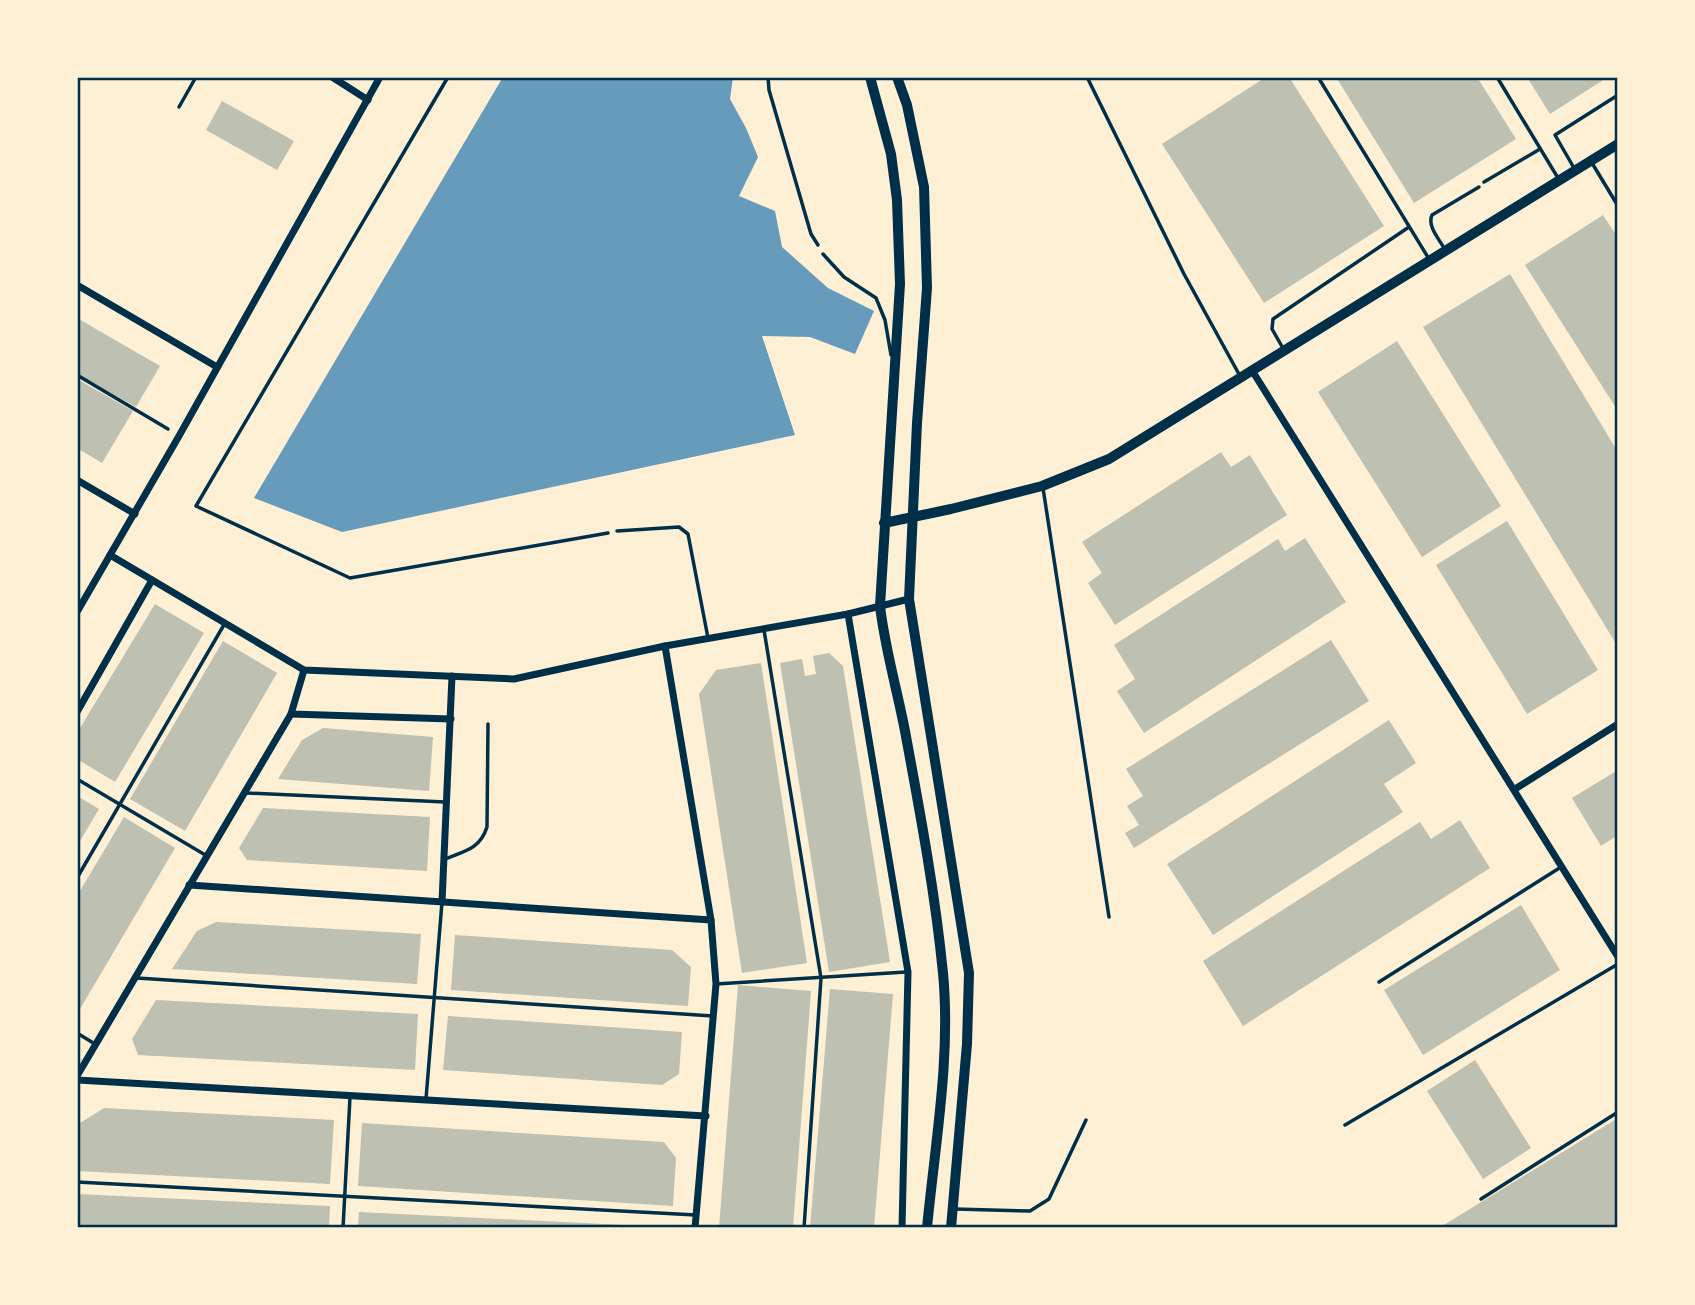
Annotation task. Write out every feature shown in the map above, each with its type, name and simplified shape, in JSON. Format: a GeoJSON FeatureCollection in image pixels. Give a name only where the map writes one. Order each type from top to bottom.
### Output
{"type":"FeatureCollection","features":[{"type":"Feature","properties":{"kind":"main road"},"geometry":{"type":"LineString","coordinates":[[870,77],[891,154],[897,200],[900,284],[880,606],[883,635],[904,729],[933,885],[943,976],[945,1026],[927,1228]]}},
{"type":"Feature","properties":{"kind":"main road"},"geometry":{"type":"LineString","coordinates":[[897,77],[907,105],[924,187],[927,288],[911,519],[909,599],[969,973],[967,1044],[951,1228]]}},
{"type":"Feature","properties":{"kind":"street"},"geometry":{"type":"LineString","coordinates":[[332,77],[368,100]]}},
{"type":"Feature","properties":{"kind":"street"},"geometry":{"type":"LineString","coordinates":[[77,612],[135,514],[380,77]]}},
{"type":"Feature","properties":{"kind":"street"},"geometry":{"type":"LineString","coordinates":[[884,523],[911,519],[1042,486],[1109,459],[1618,144]]}},
{"type":"Feature","properties":{"kind":"street"},"geometry":{"type":"LineString","coordinates":[[77,285],[217,368]]}},
{"type":"Feature","properties":{"kind":"street"},"geometry":{"type":"LineString","coordinates":[[1253,372],[1618,957]]}},
{"type":"Feature","properties":{"kind":"street"},"geometry":{"type":"LineString","coordinates":[[77,480],[135,514]]}},
{"type":"Feature","properties":{"kind":"street"},"geometry":{"type":"LineString","coordinates":[[110,555],[304,670],[514,679],[665,646],[848,614],[909,599]]}},
{"type":"Feature","properties":{"kind":"street"},"geometry":{"type":"LineString","coordinates":[[77,712],[152,580]]}},
{"type":"Feature","properties":{"kind":"street"},"geometry":{"type":"LineString","coordinates":[[848,614],[908,972],[902,1228]]}},
{"type":"Feature","properties":{"kind":"street"},"geometry":{"type":"LineString","coordinates":[[665,646],[711,920],[716,984],[695,1228]]}},
{"type":"Feature","properties":{"kind":"street"},"geometry":{"type":"LineString","coordinates":[[304,670],[291,714],[77,1078],[706,1116]]}},
{"type":"Feature","properties":{"kind":"street"},"geometry":{"type":"LineString","coordinates":[[442,902],[452,676]]}},
{"type":"Feature","properties":{"kind":"street"},"geometry":{"type":"LineString","coordinates":[[291,714],[451,719]]}},
{"type":"Feature","properties":{"kind":"street"},"geometry":{"type":"LineString","coordinates":[[1515,789],[1618,724]]}},
{"type":"Feature","properties":{"kind":"street"},"geometry":{"type":"LineString","coordinates":[[190,886],[711,920]]}},
{"type":"Feature","properties":{"kind":"lane"},"geometry":{"type":"LineString","coordinates":[[178,107],[196,77]]}},
{"type":"Feature","properties":{"kind":"lane"},"geometry":{"type":"LineString","coordinates":[[1087,77],[1184,274],[1241,378]]}},
{"type":"Feature","properties":{"kind":"lane"},"geometry":{"type":"LineString","coordinates":[[1318,77],[1430,261]]}},
{"type":"Feature","properties":{"kind":"lane"},"geometry":{"type":"LineString","coordinates":[[1497,77],[1559,180]]}},
{"type":"Feature","properties":{"kind":"lane"},"geometry":{"type":"LineString","coordinates":[[1575,170],[1555,135],[1618,95]]}},
{"type":"Feature","properties":{"kind":"lane"},"geometry":{"type":"LineString","coordinates":[[1484,183],[1540,149]]}},
{"type":"Feature","properties":{"kind":"lane"},"geometry":{"type":"LineString","coordinates":[[1591,161],[1618,206]]}},
{"type":"Feature","properties":{"kind":"lane"},"geometry":{"type":"LineString","coordinates":[[1446,251],[1431,226],[1432,215],[1479,187]]}},
{"type":"Feature","properties":{"kind":"lane"},"geometry":{"type":"LineString","coordinates":[[1285,352],[1272,329],[1273,319],[1409,227]]}},
{"type":"Feature","properties":{"kind":"lane"},"geometry":{"type":"LineString","coordinates":[[823,254],[844,277],[876,298],[885,320],[895,378]]}},
{"type":"Feature","properties":{"kind":"lane"},"geometry":{"type":"LineString","coordinates":[[1042,486],[1109,917]]}},
{"type":"Feature","properties":{"kind":"lane"},"geometry":{"type":"LineString","coordinates":[[617,531],[679,527],[688,534],[709,640]]}},
{"type":"Feature","properties":{"kind":"lane"},"geometry":{"type":"LineString","coordinates":[[77,878],[225,623]]}},
{"type":"Feature","properties":{"kind":"lane"},"geometry":{"type":"LineString","coordinates":[[764,630],[821,978],[804,1228]]}},
{"type":"Feature","properties":{"kind":"lane"},"geometry":{"type":"LineString","coordinates":[[445,859],[477,846],[484,839],[488,827],[488,724]]}},
{"type":"Feature","properties":{"kind":"lane"},"geometry":{"type":"LineString","coordinates":[[77,779],[206,856]]}},
{"type":"Feature","properties":{"kind":"lane"},"geometry":{"type":"LineString","coordinates":[[244,793],[448,802]]}},
{"type":"Feature","properties":{"kind":"lane"},"geometry":{"type":"LineString","coordinates":[[1379,982],[1563,866]]}},
{"type":"Feature","properties":{"kind":"lane"},"geometry":{"type":"LineString","coordinates":[[426,1101],[442,902]]}},
{"type":"Feature","properties":{"kind":"lane"},"geometry":{"type":"LineString","coordinates":[[1345,1125],[1618,964]]}},
{"type":"Feature","properties":{"kind":"lane"},"geometry":{"type":"LineString","coordinates":[[716,984],[908,972]]}},
{"type":"Feature","properties":{"kind":"lane"},"geometry":{"type":"LineString","coordinates":[[134,978],[715,1016]]}},
{"type":"Feature","properties":{"kind":"lane"},"geometry":{"type":"LineString","coordinates":[[77,1033],[95,1044]]}},
{"type":"Feature","properties":{"kind":"lane"},"geometry":{"type":"LineString","coordinates":[[343,1228],[350,1096]]}},
{"type":"Feature","properties":{"kind":"lane"},"geometry":{"type":"LineString","coordinates":[[1481,1199],[1618,1112]]}},
{"type":"Feature","properties":{"kind":"lane"},"geometry":{"type":"LineString","coordinates":[[953,1209],[1030,1211],[1039,1206],[1049,1199],[1086,1120]]}},
{"type":"Feature","properties":{"kind":"lane"},"geometry":{"type":"LineString","coordinates":[[77,1182],[696,1215]]}},
{"type":"Feature","properties":{"kind":"path"},"geometry":{"type":"LineString","coordinates":[[448,77],[196,506],[350,578],[617,531]]}},
{"type":"Feature","properties":{"kind":"path"},"geometry":{"type":"LineString","coordinates":[[768,77],[769,90],[811,234],[823,254]]}},
{"type":"Feature","properties":{"kind":"path"},"geometry":{"type":"LineString","coordinates":[[77,375],[179,436]]}},
{"type":"Feature","properties":{"kind":"water"},"geometry":{"type":"Polygon","coordinates":[[[503,77],[733,77],[730,99],[758,157],[739,196],[775,211],[782,247],[828,288],[874,311],[855,354],[810,337],[762,336],[795,435],[342,532],[254,498],[503,77]]]}},
{"type":"Feature","properties":{"kind":"building"},"geometry":{"type":"Polygon","coordinates":[[[1266,77],[1289,77],[1384,226],[1264,303],[1162,144],[1266,77]]]}},
{"type":"Feature","properties":{"kind":"building"},"geometry":{"type":"Polygon","coordinates":[[[1336,77],[1477,77],[1516,139],[1414,203],[1336,77]]]}},
{"type":"Feature","properties":{"kind":"building"},"geometry":{"type":"Polygon","coordinates":[[[1527,77],[1608,77],[1550,114],[1527,77]]]}},
{"type":"Feature","properties":{"kind":"building"},"geometry":{"type":"Polygon","coordinates":[[[222,101],[294,141],[277,170],[206,130],[222,101]]]}},
{"type":"Feature","properties":{"kind":"building"},"geometry":{"type":"Polygon","coordinates":[[[1603,215],[1618,238],[1618,411],[1525,265],[1603,215]]]}},
{"type":"Feature","properties":{"kind":"building"},"geometry":{"type":"Polygon","coordinates":[[[1510,274],[1618,452],[1618,647],[1423,327],[1510,274]]]}},
{"type":"Feature","properties":{"kind":"building"},"geometry":{"type":"Polygon","coordinates":[[[77,318],[160,366],[136,407],[77,374],[77,318]]]}},
{"type":"Feature","properties":{"kind":"building"},"geometry":{"type":"Polygon","coordinates":[[[1397,341],[1501,506],[1422,557],[1318,392],[1397,341]]]}},
{"type":"Feature","properties":{"kind":"building"},"geometry":{"type":"Polygon","coordinates":[[[77,379],[133,411],[102,463],[77,448],[77,379]]]}},
{"type":"Feature","properties":{"kind":"building"},"geometry":{"type":"Polygon","coordinates":[[[1221,452],[1231,467],[1250,455],[1287,515],[1115,625],[1088,583],[1102,573],[1082,542],[1221,452]]]}},
{"type":"Feature","properties":{"kind":"building"},"geometry":{"type":"Polygon","coordinates":[[[1507,521],[1598,670],[1527,714],[1436,565],[1507,521]]]}},
{"type":"Feature","properties":{"kind":"building"},"geometry":{"type":"Polygon","coordinates":[[[1305,538],[1346,602],[1144,733],[1117,691],[1135,679],[1114,645],[1278,539],[1285,551],[1305,538]]]}},
{"type":"Feature","properties":{"kind":"building"},"geometry":{"type":"Polygon","coordinates":[[[155,604],[204,633],[115,782],[77,759],[77,733],[155,604]]]}},
{"type":"Feature","properties":{"kind":"building"},"geometry":{"type":"Polygon","coordinates":[[[1331,640],[1369,701],[1134,848],[1125,833],[1139,825],[1127,806],[1143,796],[1126,769],[1331,640]]]}},
{"type":"Feature","properties":{"kind":"building"},"geometry":{"type":"Polygon","coordinates":[[[223,641],[277,673],[185,831],[130,799],[223,641]]]}},
{"type":"Feature","properties":{"kind":"building"},"geometry":{"type":"Polygon","coordinates":[[[829,653],[843,666],[890,962],[829,972],[780,663],[802,659],[805,676],[816,674],[813,656],[829,653]]]}},
{"type":"Feature","properties":{"kind":"building"},"geometry":{"type":"Polygon","coordinates":[[[761,663],[807,963],[742,973],[699,694],[716,670],[761,663]]]}},
{"type":"Feature","properties":{"kind":"building"},"geometry":{"type":"Polygon","coordinates":[[[1389,720],[1416,763],[1384,784],[1403,812],[1213,935],[1167,864],[1389,720]]]}},
{"type":"Feature","properties":{"kind":"building"},"geometry":{"type":"Polygon","coordinates":[[[323,728],[433,737],[429,791],[278,779],[302,740],[323,728]]]}},
{"type":"Feature","properties":{"kind":"building"},"geometry":{"type":"Polygon","coordinates":[[[1618,770],[1618,835],[1601,846],[1572,798],[1618,770]]]}},
{"type":"Feature","properties":{"kind":"building"},"geometry":{"type":"Polygon","coordinates":[[[77,796],[99,809],[77,846],[77,796]]]}},
{"type":"Feature","properties":{"kind":"building"},"geometry":{"type":"Polygon","coordinates":[[[263,808],[430,817],[427,871],[247,860],[239,848],[263,808]]]}},
{"type":"Feature","properties":{"kind":"building"},"geometry":{"type":"Polygon","coordinates":[[[124,817],[175,848],[77,1014],[77,896],[124,817]]]}},
{"type":"Feature","properties":{"kind":"building"},"geometry":{"type":"Polygon","coordinates":[[[1460,820],[1490,868],[1243,1026],[1203,961],[1420,822],[1431,839],[1460,820]]]}},
{"type":"Feature","properties":{"kind":"building"},"geometry":{"type":"Polygon","coordinates":[[[1521,905],[1560,970],[1423,1055],[1384,990],[1521,905]]]}},
{"type":"Feature","properties":{"kind":"building"},"geometry":{"type":"Polygon","coordinates":[[[216,922],[421,934],[417,984],[172,969],[197,931],[216,922]]]}},
{"type":"Feature","properties":{"kind":"building"},"geometry":{"type":"Polygon","coordinates":[[[455,935],[672,950],[691,967],[688,1006],[451,990],[455,935]]]}},
{"type":"Feature","properties":{"kind":"building"},"geometry":{"type":"Polygon","coordinates":[[[738,985],[811,991],[793,1228],[719,1228],[738,985]]]}},
{"type":"Feature","properties":{"kind":"building"},"geometry":{"type":"Polygon","coordinates":[[[830,989],[893,994],[874,1228],[810,1228],[830,989]]]}},
{"type":"Feature","properties":{"kind":"building"},"geometry":{"type":"Polygon","coordinates":[[[156,1000],[418,1014],[415,1070],[138,1055],[132,1039],[156,1000]]]}},
{"type":"Feature","properties":{"kind":"building"},"geometry":{"type":"Polygon","coordinates":[[[448,1016],[682,1032],[679,1074],[662,1085],[443,1070],[448,1016]]]}},
{"type":"Feature","properties":{"kind":"building"},"geometry":{"type":"Polygon","coordinates":[[[1475,1060],[1531,1148],[1483,1179],[1427,1091],[1475,1060]]]}},
{"type":"Feature","properties":{"kind":"building"},"geometry":{"type":"Polygon","coordinates":[[[104,1108],[334,1120],[330,1184],[77,1171],[77,1127],[104,1108]]]}},
{"type":"Feature","properties":{"kind":"building"},"geometry":{"type":"Polygon","coordinates":[[[1618,1118],[1618,1228],[1439,1228],[1618,1118]]]}},
{"type":"Feature","properties":{"kind":"building"},"geometry":{"type":"Polygon","coordinates":[[[362,1123],[664,1142],[676,1158],[673,1206],[358,1186],[362,1123]]]}},
{"type":"Feature","properties":{"kind":"building"},"geometry":{"type":"Polygon","coordinates":[[[77,1194],[330,1206],[329,1228],[77,1228],[77,1194]]]}},
{"type":"Feature","properties":{"kind":"building"},"geometry":{"type":"Polygon","coordinates":[[[359,1212],[645,1226],[645,1228],[358,1228],[359,1212]]]}}]}
